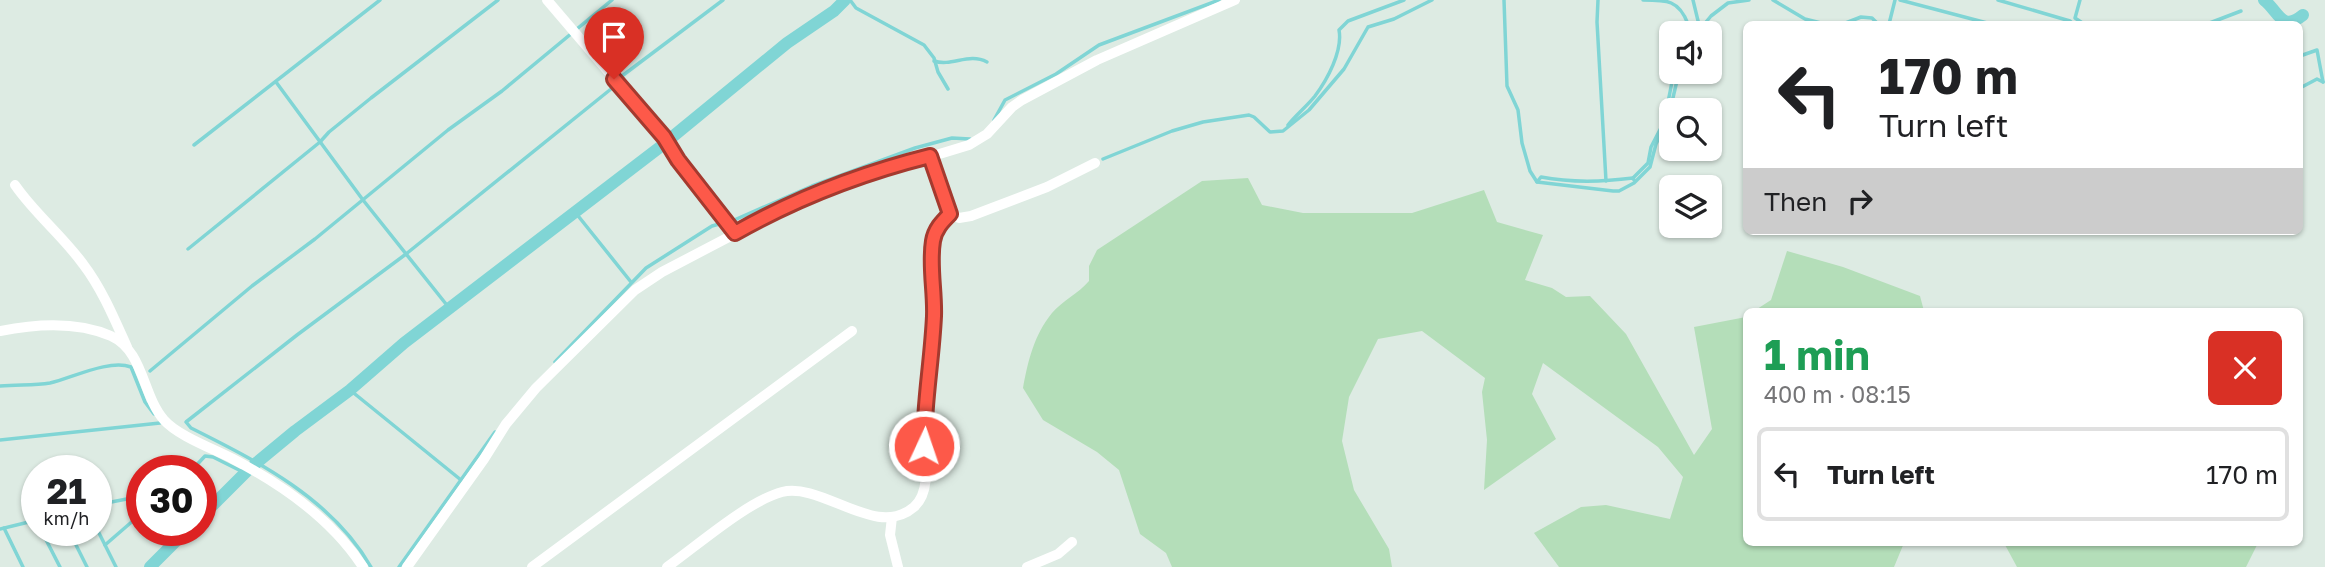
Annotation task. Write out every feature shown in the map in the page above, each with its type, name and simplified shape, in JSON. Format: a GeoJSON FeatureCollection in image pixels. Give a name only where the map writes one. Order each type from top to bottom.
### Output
{"type":"FeatureCollection","features":[{"type":"Feature","properties":{"kind":"street"},"geometry":{"type":"LineString","coordinates":[[547,0],[664,137],[678,160],[735,233]]}},
{"type":"Feature","properties":{"kind":"street"},"geometry":{"type":"LineString","coordinates":[[407,567],[506,424],[546,377],[635,290],[662,272],[786,206],[844,183],[969,145],[987,134],[1022,100],[1097,60],[1235,0]]}},
{"type":"Feature","properties":{"kind":"street"},"geometry":{"type":"LineString","coordinates":[[930,156],[950,214],[959,218],[1048,187],[1096,163]]}},
{"type":"Feature","properties":{"kind":"street"},"geometry":{"type":"LineString","coordinates":[[15,184],[40,217],[83,264],[98,287],[164,420],[290,492],[347,542],[363,567]]}},
{"type":"Feature","properties":{"kind":"street"},"geometry":{"type":"LineString","coordinates":[[667,567],[760,500],[786,491],[815,495],[859,513],[892,517],[914,507],[925,492],[924,420],[932,345],[933,238],[940,224],[950,214]]}},
{"type":"Feature","properties":{"kind":"street"},"geometry":{"type":"LineString","coordinates":[[0,331],[56,325],[110,336],[127,346]]}},
{"type":"Feature","properties":{"kind":"street"},"geometry":{"type":"LineString","coordinates":[[532,567],[852,331]]}},
{"type":"Feature","properties":{"kind":"street"},"geometry":{"type":"LineString","coordinates":[[892,517],[890,535],[898,567]]}},
{"type":"Feature","properties":{"kind":"street"},"geometry":{"type":"LineString","coordinates":[[1027,567],[1058,554],[1072,542]]}},
{"type":"Feature","properties":{"kind":"green space"},"geometry":{"type":"Polygon","coordinates":[[[1248,178],[1262,205],[1303,213],[1412,213],[1484,190],[1497,222],[1543,235],[1525,280],[1552,288],[1566,297],[1590,296],[1626,334],[1694,455],[1712,429],[1694,327],[1743,318],[1743,546],[1903,546],[1894,567],[1559,567],[1534,533],[1581,507],[1606,505],[1670,519],[1683,477],[1658,447],[1543,363],[1532,394],[1556,439],[1484,490],[1487,440],[1482,392],[1485,378],[1422,331],[1378,339],[1349,397],[1342,441],[1354,490],[1389,549],[1392,567],[1172,567],[1166,553],[1140,534],[1119,470],[1097,452],[1043,420],[1023,388],[1041,330],[1056,309],[1089,281],[1089,266],[1097,250],[1202,181],[1248,178]]]}},
{"type":"Feature","properties":{"kind":"green space"},"geometry":{"type":"Polygon","coordinates":[[[1787,251],[1843,267],[1920,296],[1923,308],[1759,308],[1771,300],[1787,251]]]}},
{"type":"Feature","properties":{"kind":"green space"},"geometry":{"type":"Polygon","coordinates":[[[2006,546],[2256,546],[2246,567],[2017,567],[2006,546]]]}},
{"type":"Feature","properties":{"kind":"waterway"},"geometry":{"type":"LineString","coordinates":[[194,145],[380,0]]}},
{"type":"Feature","properties":{"kind":"waterway"},"geometry":{"type":"LineString","coordinates":[[188,249],[371,98],[498,0]]}},
{"type":"Feature","properties":{"kind":"waterway"},"geometry":{"type":"LineString","coordinates":[[150,371],[252,286],[315,239],[448,130],[502,91],[612,0]]}},
{"type":"Feature","properties":{"kind":"waterway"},"geometry":{"type":"LineString","coordinates":[[371,567],[355,543],[315,502],[268,469],[191,428],[186,422],[406,254],[611,89],[618,79],[723,0]]}},
{"type":"Feature","properties":{"kind":"waterway"},"geometry":{"type":"LineString","coordinates":[[671,138],[787,43],[834,11],[845,0]]}},
{"type":"Feature","properties":{"kind":"waterway"},"geometry":{"type":"LineString","coordinates":[[850,0],[856,8],[924,45],[934,58],[938,72],[948,89]]}},
{"type":"Feature","properties":{"kind":"waterway"},"geometry":{"type":"LineString","coordinates":[[994,120],[1005,100],[1056,74],[1099,45],[1219,0]]}},
{"type":"Feature","properties":{"kind":"waterway"},"geometry":{"type":"LineString","coordinates":[[1288,125],[1315,96],[1329,74],[1339,47],[1339,30],[1348,21],[1404,0]]}},
{"type":"Feature","properties":{"kind":"waterway"},"geometry":{"type":"LineString","coordinates":[[1103,159],[1172,131],[1203,122],[1249,115],[1270,132],[1283,131],[1309,110],[1344,69],[1368,27],[1394,19],[1432,0]]}},
{"type":"Feature","properties":{"kind":"waterway"},"geometry":{"type":"LineString","coordinates":[[1504,0],[1507,86],[1518,110],[1522,143],[1530,171],[1537,182],[1613,191],[1619,191],[1634,183],[1650,167],[1656,144],[1668,119],[1676,84]]}},
{"type":"Feature","properties":{"kind":"waterway"},"geometry":{"type":"LineString","coordinates":[[1598,0],[1606,181]]}},
{"type":"Feature","properties":{"kind":"waterway"},"geometry":{"type":"LineString","coordinates":[[1643,0],[1671,3],[1681,10],[1686,21]]}},
{"type":"Feature","properties":{"kind":"waterway"},"geometry":{"type":"LineString","coordinates":[[1693,0],[1698,21]]}},
{"type":"Feature","properties":{"kind":"waterway"},"geometry":{"type":"LineString","coordinates":[[1707,21],[1728,3],[1749,0]]}},
{"type":"Feature","properties":{"kind":"waterway"},"geometry":{"type":"LineString","coordinates":[[1773,0],[1813,21]]}},
{"type":"Feature","properties":{"kind":"waterway"},"geometry":{"type":"LineString","coordinates":[[1890,21],[1895,0]]}},
{"type":"Feature","properties":{"kind":"waterway"},"geometry":{"type":"LineString","coordinates":[[1900,0],[1980,21]]}},
{"type":"Feature","properties":{"kind":"waterway"},"geometry":{"type":"LineString","coordinates":[[1998,0],[2070,21]]}},
{"type":"Feature","properties":{"kind":"waterway"},"geometry":{"type":"LineString","coordinates":[[2080,0],[2075,18],[2080,21]]}},
{"type":"Feature","properties":{"kind":"waterway"},"geometry":{"type":"LineString","coordinates":[[2264,0],[2285,21]]}},
{"type":"Feature","properties":{"kind":"waterway"},"geometry":{"type":"LineString","coordinates":[[2215,21],[2241,11]]}},
{"type":"Feature","properties":{"kind":"waterway"},"geometry":{"type":"LineString","coordinates":[[2293,21],[2303,15]]}},
{"type":"Feature","properties":{"kind":"waterway"},"geometry":{"type":"LineString","coordinates":[[1851,21],[1861,17],[1875,21]]}},
{"type":"Feature","properties":{"kind":"waterway"},"geometry":{"type":"LineString","coordinates":[[2303,55],[2317,50],[2323,82]]}},
{"type":"Feature","properties":{"kind":"waterway"},"geometry":{"type":"LineString","coordinates":[[934,61],[974,58],[987,62]]}},
{"type":"Feature","properties":{"kind":"waterway"},"geometry":{"type":"LineString","coordinates":[[2303,86],[2317,79],[2323,82]]}},
{"type":"Feature","properties":{"kind":"waterway"},"geometry":{"type":"LineString","coordinates":[[276,82],[363,200],[450,309]]}},
{"type":"Feature","properties":{"kind":"waterway"},"geometry":{"type":"LineString","coordinates":[[1633,178],[1648,163],[1651,147],[1664,122],[1672,84]]}},
{"type":"Feature","properties":{"kind":"waterway"},"geometry":{"type":"LineString","coordinates":[[732,221],[812,186],[915,148],[952,138],[970,139]]}},
{"type":"Feature","properties":{"kind":"waterway"},"geometry":{"type":"LineString","coordinates":[[255,464],[350,390],[404,343],[664,144]]}},
{"type":"Feature","properties":{"kind":"waterway"},"geometry":{"type":"LineString","coordinates":[[1537,182],[1541,177],[1576,181],[1634,180]]}},
{"type":"Feature","properties":{"kind":"waterway"},"geometry":{"type":"LineString","coordinates":[[575,212],[631,282]]}},
{"type":"Feature","properties":{"kind":"waterway"},"geometry":{"type":"LineString","coordinates":[[555,362],[646,268],[712,226],[723,223]]}},
{"type":"Feature","properties":{"kind":"waterway"},"geometry":{"type":"LineString","coordinates":[[0,386],[50,383],[102,367],[122,365],[131,367],[145,402],[154,414]]}},
{"type":"Feature","properties":{"kind":"waterway"},"geometry":{"type":"LineString","coordinates":[[350,390],[461,480]]}},
{"type":"Feature","properties":{"kind":"waterway"},"geometry":{"type":"LineString","coordinates":[[0,440],[160,423]]}},
{"type":"Feature","properties":{"kind":"waterway"},"geometry":{"type":"LineString","coordinates":[[399,567],[495,432]]}},
{"type":"Feature","properties":{"kind":"waterway"},"geometry":{"type":"LineString","coordinates":[[217,459],[245,473]]}},
{"type":"Feature","properties":{"kind":"waterway"},"geometry":{"type":"LineString","coordinates":[[217,501],[247,471]]}},
{"type":"Feature","properties":{"kind":"waterway"},"geometry":{"type":"LineString","coordinates":[[112,502],[126,499]]}},
{"type":"Feature","properties":{"kind":"waterway"},"geometry":{"type":"LineString","coordinates":[[0,529],[21,524]]}},
{"type":"Feature","properties":{"kind":"waterway"},"geometry":{"type":"LineString","coordinates":[[112,539],[126,527]]}},
{"type":"Feature","properties":{"kind":"waterway"},"geometry":{"type":"LineString","coordinates":[[4,528],[23,567]]}},
{"type":"Feature","properties":{"kind":"waterway"},"geometry":{"type":"LineString","coordinates":[[49,546],[60,567]]}},
{"type":"Feature","properties":{"kind":"waterway"},"geometry":{"type":"LineString","coordinates":[[76,546],[87,567]]}},
{"type":"Feature","properties":{"kind":"waterway"},"geometry":{"type":"LineString","coordinates":[[106,546],[116,567]]}},
{"type":"Feature","properties":{"kind":"waterway"},"geometry":{"type":"LineString","coordinates":[[150,567],[171,546]]}},
{"type":"Feature","properties":{"kind":"route"},"geometry":{"type":"LineString","coordinates":[[614,79],[664,137],[678,160],[735,233],[786,206],[844,183],[930,156],[950,214],[940,224],[933,238],[932,345],[924,446]]}}]}
